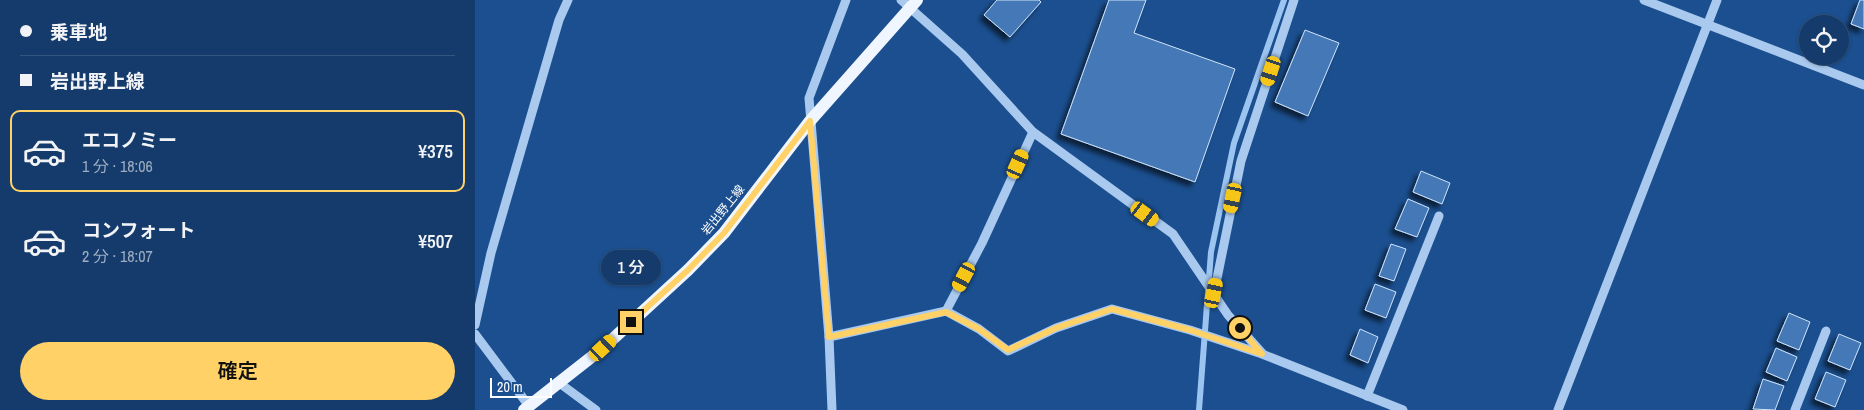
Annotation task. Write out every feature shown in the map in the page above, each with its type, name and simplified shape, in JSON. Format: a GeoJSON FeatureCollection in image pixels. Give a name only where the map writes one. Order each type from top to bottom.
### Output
{"type":"FeatureCollection","features":[{"type":"Feature","properties":{"kind":"main road","name":"岩出野上線"},"geometry":{"type":"LineString","coordinates":[[526,408],[603,348],[688,270],[724,233],[810,121],[909,2]]}},
{"type":"Feature","properties":{"kind":"street"},"geometry":{"type":"LineString","coordinates":[[475,325],[491,253],[559,20],[568,0]]}},
{"type":"Feature","properties":{"kind":"street"},"geometry":{"type":"LineString","coordinates":[[832,410],[829,337],[809,98],[846,0]]}},
{"type":"Feature","properties":{"kind":"street"},"geometry":{"type":"LineString","coordinates":[[1214,293],[1241,161],[1294,0]]}},
{"type":"Feature","properties":{"kind":"street"},"geometry":{"type":"LineString","coordinates":[[1644,0],[1864,86]]}},
{"type":"Feature","properties":{"kind":"street"},"geometry":{"type":"LineString","coordinates":[[1557,410],[1717,0]]}},
{"type":"Feature","properties":{"kind":"street"},"geometry":{"type":"LineString","coordinates":[[909,2],[962,54],[1033,132],[1173,234],[1228,315],[1262,354]]}},
{"type":"Feature","properties":{"kind":"street"},"geometry":{"type":"LineString","coordinates":[[946,312],[983,243],[1033,132]]}},
{"type":"Feature","properties":{"kind":"street"},"geometry":{"type":"LineString","coordinates":[[1367,396],[1439,216]]}},
{"type":"Feature","properties":{"kind":"street"},"geometry":{"type":"LineString","coordinates":[[829,337],[946,312],[979,329],[1008,350],[1056,328],[1112,309],[1190,330],[1262,354],[1403,410]]}},
{"type":"Feature","properties":{"kind":"street"},"geometry":{"type":"LineString","coordinates":[[1795,410],[1826,330]]}},
{"type":"Feature","properties":{"kind":"street"},"geometry":{"type":"LineString","coordinates":[[475,334],[526,408]]}},
{"type":"Feature","properties":{"kind":"street"},"geometry":{"type":"LineString","coordinates":[[558,382],[596,410]]}},
{"type":"Feature","properties":{"kind":"building"},"geometry":{"type":"Polygon","coordinates":[[[997,0],[1039,0],[1041,2],[1010,37],[984,15],[997,0]]]}},
{"type":"Feature","properties":{"kind":"building"},"geometry":{"type":"Polygon","coordinates":[[[1109,0],[1146,0],[1134,33],[1235,69],[1195,182],[1061,134],[1109,0]]]}},
{"type":"Feature","properties":{"kind":"building"},"geometry":{"type":"Polygon","coordinates":[[[1860,0],[1864,0],[1864,29],[1851,24],[1860,0]]]}},
{"type":"Feature","properties":{"kind":"building"},"geometry":{"type":"Polygon","coordinates":[[[1305,30],[1339,43],[1308,116],[1275,102],[1305,30]]]}},
{"type":"Feature","properties":{"kind":"building"},"geometry":{"type":"Polygon","coordinates":[[[1421,171],[1450,183],[1442,204],[1413,192],[1421,171]]]}},
{"type":"Feature","properties":{"kind":"building"},"geometry":{"type":"Polygon","coordinates":[[[1408,199],[1429,208],[1417,237],[1395,229],[1408,199]]]}},
{"type":"Feature","properties":{"kind":"building"},"geometry":{"type":"Polygon","coordinates":[[[1391,244],[1406,249],[1394,281],[1379,276],[1391,244]]]}},
{"type":"Feature","properties":{"kind":"building"},"geometry":{"type":"Polygon","coordinates":[[[1375,284],[1396,292],[1386,318],[1365,310],[1375,284]]]}},
{"type":"Feature","properties":{"kind":"building"},"geometry":{"type":"Polygon","coordinates":[[[1789,313],[1810,322],[1799,350],[1777,341],[1789,313]]]}},
{"type":"Feature","properties":{"kind":"building"},"geometry":{"type":"Polygon","coordinates":[[[1360,329],[1378,337],[1368,363],[1350,355],[1360,329]]]}},
{"type":"Feature","properties":{"kind":"building"},"geometry":{"type":"Polygon","coordinates":[[[1839,334],[1861,343],[1850,370],[1828,361],[1839,334]]]}},
{"type":"Feature","properties":{"kind":"building"},"geometry":{"type":"Polygon","coordinates":[[[1776,348],[1797,357],[1787,381],[1766,372],[1776,348]]]}},
{"type":"Feature","properties":{"kind":"building"},"geometry":{"type":"Polygon","coordinates":[[[1826,372],[1846,380],[1835,407],[1815,399],[1826,372]]]}},
{"type":"Feature","properties":{"kind":"building"},"geometry":{"type":"Polygon","coordinates":[[[1763,379],[1784,386],[1775,410],[1753,409],[1763,379]]]}},
{"type":"Feature","properties":{"kind":"waterway"},"geometry":{"type":"LineString","coordinates":[[1199,410],[1211,252],[1234,143],[1284,0]]}},
{"type":"Feature","properties":{"kind":"route"},"geometry":{"type":"LineString","coordinates":[[631,322],[688,270],[724,233],[810,121],[829,337],[946,312],[979,329],[1008,350],[1056,328],[1112,309],[1190,330],[1262,354],[1240,328]]}}]}
